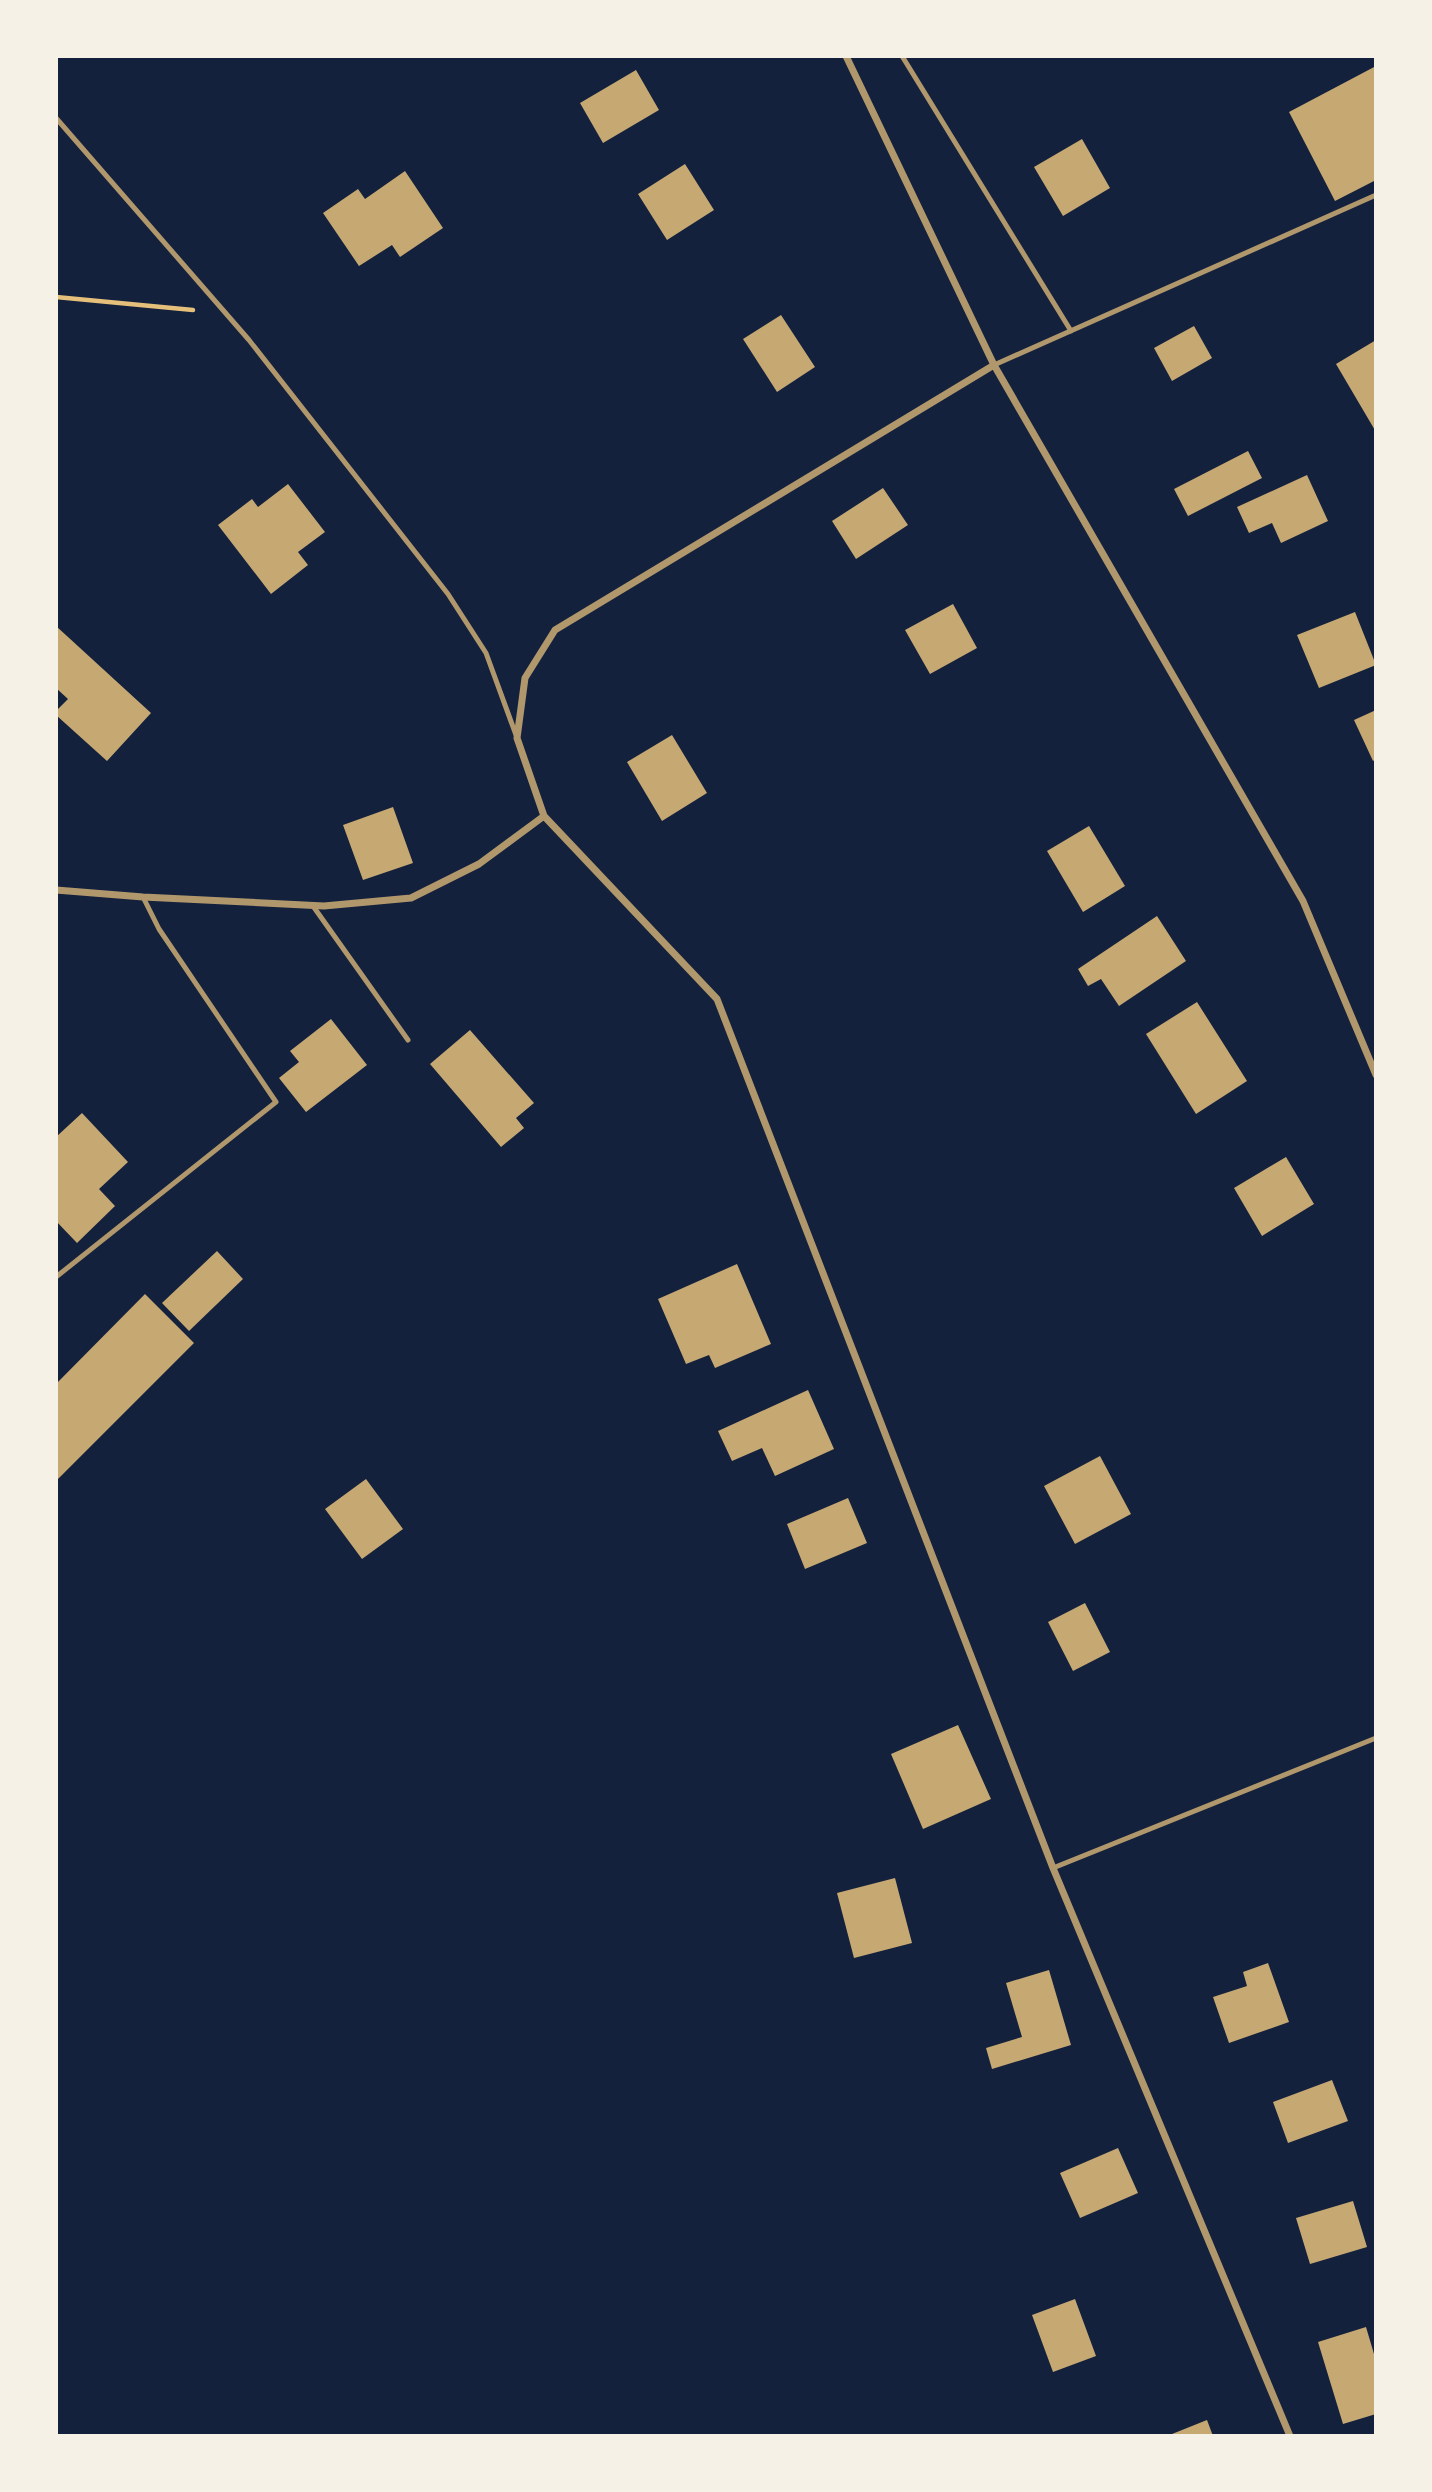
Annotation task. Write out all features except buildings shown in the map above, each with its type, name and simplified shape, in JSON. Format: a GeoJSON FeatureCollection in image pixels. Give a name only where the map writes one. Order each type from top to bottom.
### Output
{"type":"FeatureCollection","features":[{"type":"Feature","properties":{"kind":"street"},"geometry":{"type":"LineString","coordinates":[[845,56],[994,365],[1303,901],[1376,1075]]}},
{"type":"Feature","properties":{"kind":"street"},"geometry":{"type":"LineString","coordinates":[[994,365],[555,630],[525,678],[517,738],[544,816],[717,999],[1053,1868],[1290,2436]]}},
{"type":"Feature","properties":{"kind":"street"},"geometry":{"type":"LineString","coordinates":[[56,890],[312,905],[411,898],[480,864],[544,816]]}},
{"type":"Feature","properties":{"kind":"lane"},"geometry":{"type":"LineString","coordinates":[[902,56],[1071,331]]}},
{"type":"Feature","properties":{"kind":"lane"},"geometry":{"type":"LineString","coordinates":[[56,118],[249,340],[448,594],[486,653],[517,738]]}},
{"type":"Feature","properties":{"kind":"lane"},"geometry":{"type":"LineString","coordinates":[[994,365],[1376,195]]}},
{"type":"Feature","properties":{"kind":"lane"},"geometry":{"type":"LineString","coordinates":[[56,1277],[276,1102],[159,929],[143,897]]}},
{"type":"Feature","properties":{"kind":"lane"},"geometry":{"type":"LineString","coordinates":[[312,905],[408,1040]]}},
{"type":"Feature","properties":{"kind":"lane"},"geometry":{"type":"LineString","coordinates":[[1053,1868],[1376,1738]]}},
{"type":"Feature","properties":{"kind":"path"},"geometry":{"type":"LineString","coordinates":[[56,297],[226,313]]}}]}
